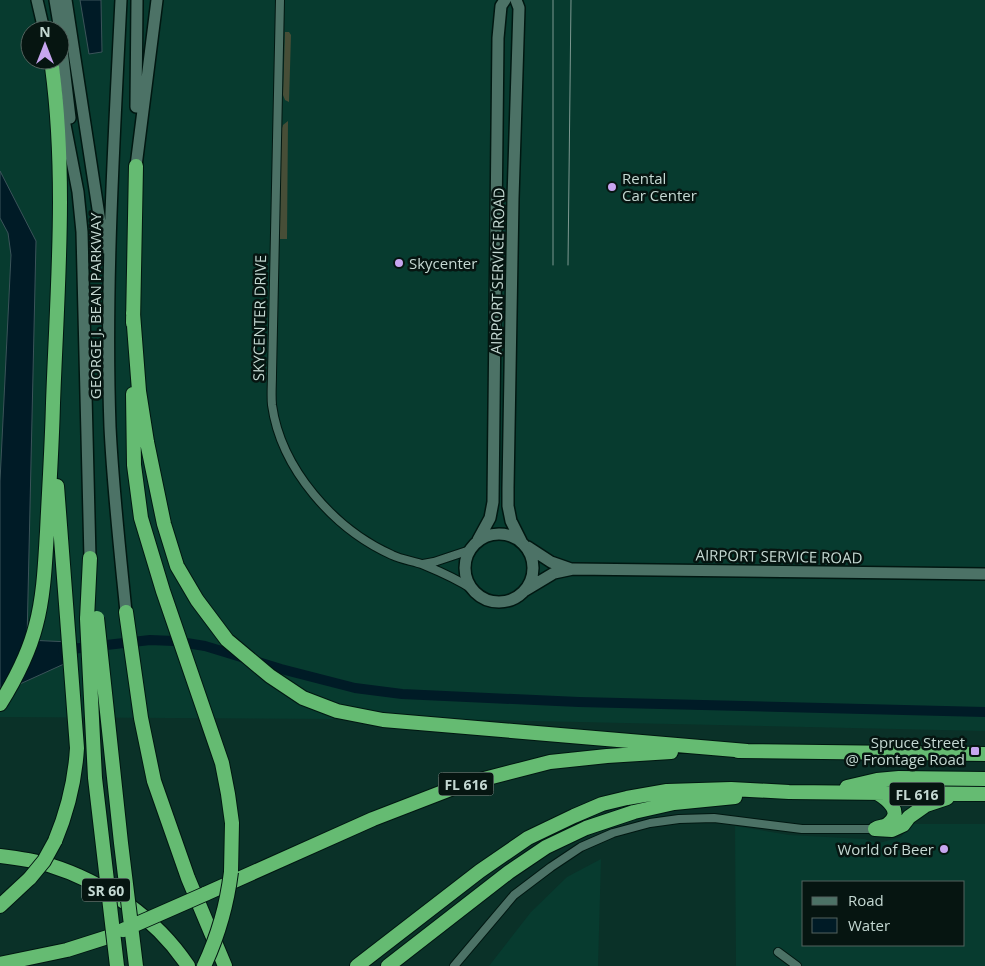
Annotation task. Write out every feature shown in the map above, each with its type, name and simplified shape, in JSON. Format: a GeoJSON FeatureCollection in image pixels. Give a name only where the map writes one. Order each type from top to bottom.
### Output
{"type":"FeatureCollection","features":[{"type":"Feature","properties":{"kind":"highway"},"geometry":{"type":"LineString","coordinates":[[0,704],[23,659],[36,626],[44,582],[53,419],[60,228],[59,131],[53,70]]}},
{"type":"Feature","properties":{"kind":"highway"},"geometry":{"type":"LineString","coordinates":[[136,166],[133,313],[134,465],[142,518],[163,591],[222,764],[230,803],[232,847],[228,891],[219,930],[204,966]]}},
{"type":"Feature","properties":{"kind":"highway"},"geometry":{"type":"LineString","coordinates":[[133,313],[147,442],[164,524],[177,566],[197,600],[227,640],[270,676],[303,698],[337,710],[384,720],[747,751]]}},
{"type":"Feature","properties":{"kind":"highway"},"geometry":{"type":"LineString","coordinates":[[0,906],[30,878],[44,861],[55,841],[67,810],[76,768],[77,748],[53,419]]}},
{"type":"Feature","properties":{"kind":"highway"},"geometry":{"type":"LineString","coordinates":[[90,558],[95,778],[117,966]]}},
{"type":"Feature","properties":{"kind":"highway"},"geometry":{"type":"LineString","coordinates":[[126,612],[132,663],[154,781],[188,878],[224,966]]}},
{"type":"Feature","properties":{"kind":"highway"},"geometry":{"type":"LineString","coordinates":[[92,619],[136,966]]}},
{"type":"Feature","properties":{"kind":"highway","name":"FL 616"},"geometry":{"type":"LineString","coordinates":[[0,964],[67,950],[111,936],[373,819],[461,785],[550,762],[607,756],[682,752],[985,754]]}},
{"type":"Feature","properties":{"kind":"highway"},"geometry":{"type":"LineString","coordinates":[[817,792],[877,780],[899,778],[985,779]]}},
{"type":"Feature","properties":{"kind":"highway","name":"FL 616"},"geometry":{"type":"LineString","coordinates":[[357,966],[480,871],[528,838],[602,804],[667,791],[731,789],[788,792],[985,794]]}},
{"type":"Feature","properties":{"kind":"highway"},"geometry":{"type":"LineString","coordinates":[[388,966],[509,872],[546,847],[586,828],[634,812],[674,803],[788,792]]}},
{"type":"Feature","properties":{"kind":"highway"},"geometry":{"type":"LineString","coordinates":[[876,793],[887,798],[893,806],[894,816],[889,824],[876,829]]}},
{"type":"Feature","properties":{"kind":"highway"},"geometry":{"type":"LineString","coordinates":[[876,829],[892,830],[903,825],[909,817],[926,805],[958,794]]}},
{"type":"Feature","properties":{"kind":"highway","name":"SR 60"},"geometry":{"type":"LineString","coordinates":[[0,856],[49,865],[104,889],[138,912],[159,932],[188,966]]}},
{"type":"Feature","properties":{"kind":"street"},"geometry":{"type":"LineString","coordinates":[[37,0],[42,20]]}},
{"type":"Feature","properties":{"kind":"street"},"geometry":{"type":"LineString","coordinates":[[55,0],[58,20]]}},
{"type":"Feature","properties":{"kind":"street"},"geometry":{"type":"LineString","coordinates":[[66,0],[106,263],[109,305]]}},
{"type":"Feature","properties":{"kind":"street","name":"GEORGE J. BEAN PARKWAY"},"geometry":{"type":"LineString","coordinates":[[121,0],[110,222],[109,305],[110,400],[114,491],[126,612]]}},
{"type":"Feature","properties":{"kind":"street"},"geometry":{"type":"LineString","coordinates":[[136,166],[137,0]]}},
{"type":"Feature","properties":{"kind":"street"},"geometry":{"type":"LineString","coordinates":[[136,166],[158,0]]}},
{"type":"Feature","properties":{"kind":"street","name":"SKYCENTER DRIVE"},"geometry":{"type":"LineString","coordinates":[[280,0],[272,374],[272,404],[275,419],[296,470],[311,492],[330,512],[375,547],[401,559],[423,564],[460,581],[472,589]]}},
{"type":"Feature","properties":{"kind":"street","name":"AIRPORT SERVICE ROAD"},"geometry":{"type":"LineString","coordinates":[[478,540],[490,518],[492,502],[498,38],[501,6],[505,0]]}},
{"type":"Feature","properties":{"kind":"street","name":"AIRPORT SERVICE ROAD"},"geometry":{"type":"LineString","coordinates":[[516,0],[519,8],[513,198],[508,506],[511,521],[522,542],[551,562],[573,569]]}},
{"type":"Feature","properties":{"kind":"street","name":"GEORGE J. BEAN PARKWAY"},"geometry":{"type":"LineString","coordinates":[[53,70],[78,192],[84,271],[90,558]]}},
{"type":"Feature","properties":{"kind":"street"},"geometry":{"type":"LineString","coordinates":[[65,70],[78,192]]}},
{"type":"Feature","properties":{"kind":"street"},"geometry":{"type":"LineString","coordinates":[[502,534],[512,536],[522,542],[532,560],[533,570],[530,581],[524,591],[515,598],[504,602],[492,601],[481,597],[472,589],[466,579],[465,567],[467,556],[478,540],[491,535],[502,534]]}},
{"type":"Feature","properties":{"kind":"street","name":"SKYCENTER DRIVE"},"geometry":{"type":"LineString","coordinates":[[423,564],[470,550]]}},
{"type":"Feature","properties":{"kind":"street","name":"AIRPORT SERVICE ROAD"},"geometry":{"type":"LineString","coordinates":[[524,591],[542,578],[573,569],[985,574]]}},
{"type":"Feature","properties":{"kind":"street"},"geometry":{"type":"LineString","coordinates":[[454,966],[514,895],[581,847],[641,824],[714,818],[802,829],[876,829]]}},
{"type":"Feature","properties":{"kind":"street"},"geometry":{"type":"LineString","coordinates":[[778,952],[797,966]]}},
{"type":"Feature","properties":{"kind":"shaded area"},"geometry":{"type":"Polygon","coordinates":[[[0,0],[985,0],[985,731],[491,720],[0,717],[0,0]]]}},
{"type":"Feature","properties":{"kind":"shaded area"},"geometry":{"type":"Polygon","coordinates":[[[285,32],[289,32],[291,35],[289,102],[285,100],[283,95],[285,32]]]}},
{"type":"Feature","properties":{"kind":"shaded area"},"geometry":{"type":"Polygon","coordinates":[[[288,121],[287,239],[280,239],[281,131],[283,125],[288,121]]]}},
{"type":"Feature","properties":{"kind":"shaded area"},"geometry":{"type":"Polygon","coordinates":[[[911,824],[985,824],[985,966],[736,966],[735,826],[789,835],[864,839],[879,843],[901,837],[911,824]]]}},
{"type":"Feature","properties":{"kind":"shaded area"},"geometry":{"type":"Polygon","coordinates":[[[601,859],[598,966],[489,966],[531,912],[567,877],[601,859]]]}},
{"type":"Feature","properties":{"kind":"water"},"geometry":{"type":"Polygon","coordinates":[[[80,0],[101,0],[102,52],[89,54],[80,0]]]}},
{"type":"Feature","properties":{"kind":"water"},"geometry":{"type":"Polygon","coordinates":[[[0,171],[36,241],[27,640],[70,642],[64,664],[0,693],[0,481],[11,255],[8,233],[0,218],[0,171]]]}},
{"type":"Feature","properties":{"kind":"waterway"},"geometry":{"type":"LineString","coordinates":[[63,650],[150,640],[174,641],[205,646],[281,669],[355,688],[402,694],[579,702],[985,712]]}},
{"type":"Feature","properties":{"kind":"tram line"},"geometry":{"type":"LineString","coordinates":[[553,0],[553,265]]}},
{"type":"Feature","properties":{"kind":"tram line"},"geometry":{"type":"LineString","coordinates":[[568,265],[571,0]]}},
{"type":"Feature","properties":{"kind":"place","name":"Rental Car Center"},"geometry":{"type":"Point","coordinates":[612,187]}},
{"type":"Feature","properties":{"kind":"place","name":"Skycenter"},"geometry":{"type":"Point","coordinates":[399,263]}},
{"type":"Feature","properties":{"kind":"place","name":"Spruce Street @ Frontage Road"},"geometry":{"type":"Point","coordinates":[975,751]}},
{"type":"Feature","properties":{"kind":"place","name":"World of Beer"},"geometry":{"type":"Point","coordinates":[944,849]}}]}
